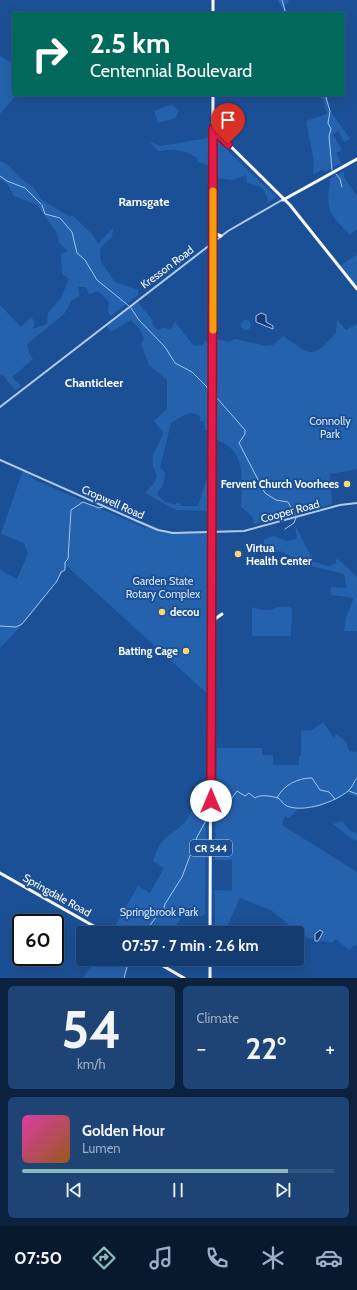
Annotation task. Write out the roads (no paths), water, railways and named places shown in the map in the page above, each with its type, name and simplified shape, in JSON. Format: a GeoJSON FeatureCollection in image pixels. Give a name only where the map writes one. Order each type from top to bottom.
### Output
{"type":"FeatureCollection","features":[{"type":"Feature","properties":{"kind":"main road"},"geometry":{"type":"LineString","coordinates":[[213,0],[213,12]]}},
{"type":"Feature","properties":{"kind":"main road","name":"CR 544"},"geometry":{"type":"LineString","coordinates":[[210,926],[213,96]]}},
{"type":"Feature","properties":{"kind":"main road"},"geometry":{"type":"LineString","coordinates":[[213,129],[298,215],[357,289]]}},
{"type":"Feature","properties":{"kind":"main road","name":"Kresson Road"},"geometry":{"type":"LineString","coordinates":[[284,200],[357,159]]}},
{"type":"Feature","properties":{"kind":"main road"},"geometry":{"type":"LineString","coordinates":[[213,230],[216,234],[221,236]]}},
{"type":"Feature","properties":{"kind":"main road"},"geometry":{"type":"LineString","coordinates":[[212,634],[215,619],[222,614]]}},
{"type":"Feature","properties":{"kind":"main road","name":"Springdale Road"},"geometry":{"type":"LineString","coordinates":[[0,873],[94,926]]}},
{"type":"Feature","properties":{"kind":"main road"},"geometry":{"type":"LineString","coordinates":[[163,966],[184,978]]}},
{"type":"Feature","properties":{"kind":"main road"},"geometry":{"type":"LineString","coordinates":[[210,966],[210,978]]}},
{"type":"Feature","properties":{"kind":"street","name":"Kresson Road"},"geometry":{"type":"LineString","coordinates":[[0,407],[221,236],[234,227],[284,200]]}},
{"type":"Feature","properties":{"kind":"street","name":"Cropwell Road"},"geometry":{"type":"LineString","coordinates":[[0,460],[158,530],[180,534],[226,532]]}},
{"type":"Feature","properties":{"kind":"street","name":"Cooper Road"},"geometry":{"type":"LineString","coordinates":[[226,532],[258,528],[340,505],[357,503]]}},
{"type":"Feature","properties":{"kind":"waterway"},"geometry":{"type":"LineString","coordinates":[[282,0],[285,12]]}},
{"type":"Feature","properties":{"kind":"waterway"},"geometry":{"type":"LineString","coordinates":[[326,96],[330,111],[328,123],[331,129],[329,136],[332,170]]}},
{"type":"Feature","properties":{"kind":"waterway"},"geometry":{"type":"LineString","coordinates":[[336,174],[340,179],[342,187]]}},
{"type":"Feature","properties":{"kind":"waterway"},"geometry":{"type":"LineString","coordinates":[[0,176],[7,181],[25,188],[41,204]]}},
{"type":"Feature","properties":{"kind":"waterway"},"geometry":{"type":"LineString","coordinates":[[42,205],[45,214],[60,218],[72,232],[77,253],[85,260],[97,280],[129,306]]}},
{"type":"Feature","properties":{"kind":"waterway"},"geometry":{"type":"LineString","coordinates":[[131,308],[139,320],[165,347],[175,363],[192,372],[207,387],[210,394]]}},
{"type":"Feature","properties":{"kind":"waterway"},"geometry":{"type":"LineString","coordinates":[[216,397],[245,430],[245,434],[239,443],[265,493],[276,500],[288,502],[295,515]]}},
{"type":"Feature","properties":{"kind":"waterway"},"geometry":{"type":"LineString","coordinates":[[0,626],[16,627],[22,624],[57,581],[61,572],[65,570],[65,562],[68,559],[71,510],[83,502],[99,508],[103,507]]}},
{"type":"Feature","properties":{"kind":"waterway"},"geometry":{"type":"LineString","coordinates":[[285,529],[294,523],[296,518]]}},
{"type":"Feature","properties":{"kind":"waterway"},"geometry":{"type":"LineString","coordinates":[[277,798],[283,789],[292,783],[301,779],[312,778],[320,790],[329,792],[335,799]]}},
{"type":"Feature","properties":{"kind":"waterway"},"geometry":{"type":"LineString","coordinates":[[214,809],[224,801],[230,801],[237,791],[245,796],[249,793],[255,798],[263,796],[278,798],[286,805],[294,808],[310,807],[319,805],[342,795],[349,790],[357,778]]}},
{"type":"Feature","properties":{"kind":"waterway"},"geometry":{"type":"LineString","coordinates":[[349,791],[357,794]]}},
{"type":"Feature","properties":{"kind":"waterway"},"geometry":{"type":"LineString","coordinates":[[149,926],[157,916],[163,912],[165,904],[182,877],[197,837],[208,817]]}},
{"type":"Feature","properties":{"kind":"waterway"},"geometry":{"type":"LineString","coordinates":[[124,978],[127,966]]}},
{"type":"Feature","properties":{"kind":"place","name":"Fervent Church Voorhees"},"geometry":{"type":"Point","coordinates":[347,484]}},
{"type":"Feature","properties":{"kind":"place","name":"Virtua Health Center"},"geometry":{"type":"Point","coordinates":[238,554]}},
{"type":"Feature","properties":{"kind":"place","name":"decou"},"geometry":{"type":"Point","coordinates":[162,612]}},
{"type":"Feature","properties":{"kind":"place","name":"Batting Cage"},"geometry":{"type":"Point","coordinates":[186,651]}},
{"type":"Feature","properties":{"kind":"district","name":"Ramsgate"},"geometry":{"type":"Point","coordinates":[144,201]}},
{"type":"Feature","properties":{"kind":"district","name":"Chanticleer"},"geometry":{"type":"Point","coordinates":[94,382]}},
{"type":"Feature","properties":{"kind":"park label","name":"Connolly Park"},"geometry":{"type":"Point","coordinates":[330,427]}},
{"type":"Feature","properties":{"kind":"park label","name":"Garden State Rotary Complex"},"geometry":{"type":"Point","coordinates":[163,587]}},
{"type":"Feature","properties":{"kind":"park label","name":"Springbrook Park"},"geometry":{"type":"Point","coordinates":[159,912]}}]}
